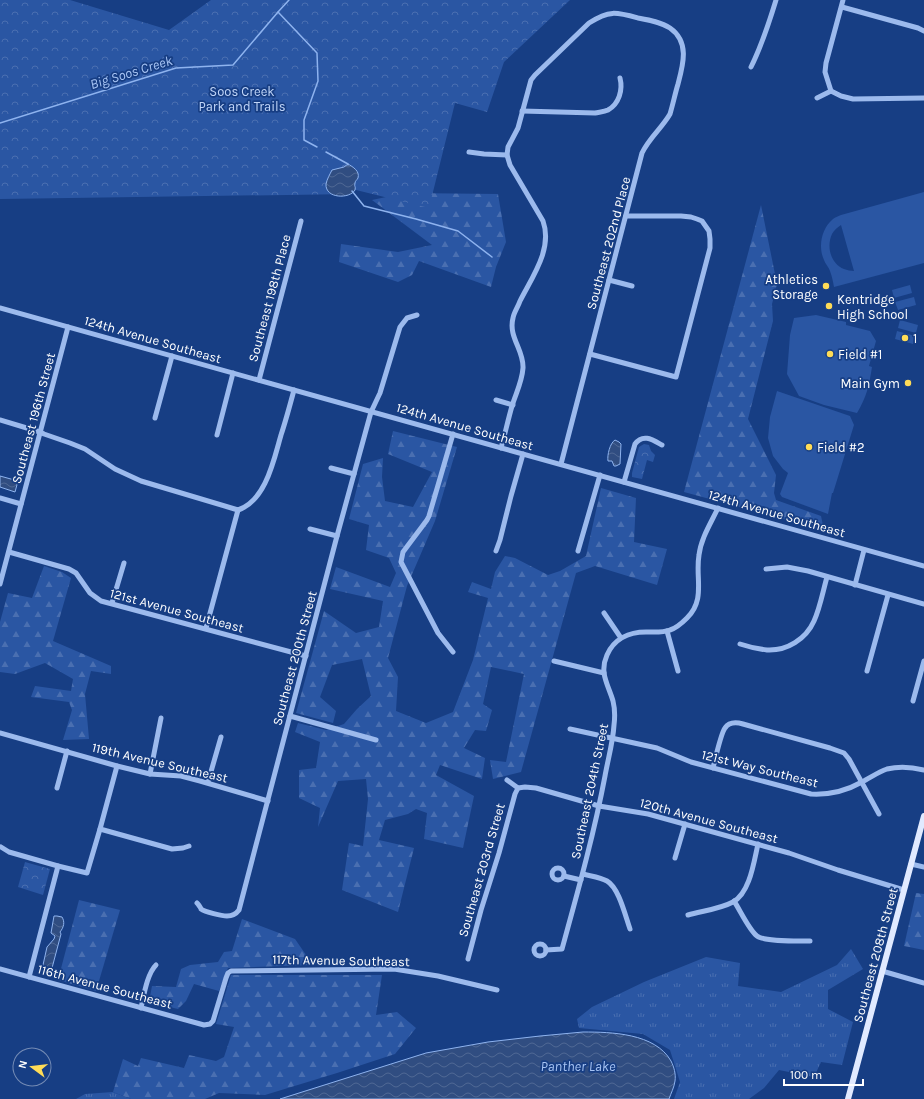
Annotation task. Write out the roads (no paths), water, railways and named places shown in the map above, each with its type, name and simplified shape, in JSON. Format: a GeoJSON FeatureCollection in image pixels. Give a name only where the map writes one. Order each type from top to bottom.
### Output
{"type":"FeatureCollection","features":[{"type":"Feature","properties":{"kind":"main road","name":"Southeast 208th Street"},"geometry":{"type":"LineString","coordinates":[[848,1099],[924,816]]}},
{"type":"Feature","properties":{"kind":"street"},"geometry":{"type":"LineString","coordinates":[[751,67],[763,40],[776,0]]}},
{"type":"Feature","properties":{"kind":"street"},"geometry":{"type":"LineString","coordinates":[[843,0],[825,68],[831,91],[841,96],[853,99],[924,98]]}},
{"type":"Feature","properties":{"kind":"street"},"geometry":{"type":"LineString","coordinates":[[842,7],[924,31]]}},
{"type":"Feature","properties":{"kind":"street","name":"Southeast 202nd Place"},"geometry":{"type":"LineString","coordinates":[[522,111],[531,80],[535,75],[589,23],[599,16],[608,13],[619,13],[658,23],[671,29],[677,35],[682,46],[684,61],[672,108],[667,120],[645,147],[642,153],[561,464]]}},
{"type":"Feature","properties":{"kind":"street"},"geometry":{"type":"LineString","coordinates":[[501,448],[513,404],[519,389],[523,368],[521,354],[512,331],[513,319],[545,247],[545,231],[543,221],[510,165],[507,155],[508,147],[518,128],[522,111],[595,113],[608,110],[617,101],[621,89],[620,78]]}},
{"type":"Feature","properties":{"kind":"street"},"geometry":{"type":"LineString","coordinates":[[817,98],[831,91]]}},
{"type":"Feature","properties":{"kind":"street"},"geometry":{"type":"LineString","coordinates":[[469,152],[507,155]]}},
{"type":"Feature","properties":{"kind":"street"},"geometry":{"type":"LineString","coordinates":[[590,354],[676,377],[710,248],[709,231],[702,221],[691,217],[681,216],[626,216]]}},
{"type":"Feature","properties":{"kind":"street","name":"Southeast 198th Place"},"geometry":{"type":"LineString","coordinates":[[259,380],[301,221]]}},
{"type":"Feature","properties":{"kind":"street"},"geometry":{"type":"LineString","coordinates":[[610,280],[632,286]]}},
{"type":"Feature","properties":{"kind":"street","name":"124th Avenue Southeast"},"geometry":{"type":"LineString","coordinates":[[0,308],[924,566]]}},
{"type":"Feature","properties":{"kind":"street","name":"Southeast 200th Street"},"geometry":{"type":"LineString","coordinates":[[197,903],[205,912],[223,916],[235,914],[239,910],[371,412],[380,393],[400,327],[406,318],[417,315]]}},
{"type":"Feature","properties":{"kind":"street","name":"Southeast 196th Street"},"geometry":{"type":"LineString","coordinates":[[0,584],[68,327]]}},
{"type":"Feature","properties":{"kind":"street"},"geometry":{"type":"LineString","coordinates":[[155,418],[172,356]]}},
{"type":"Feature","properties":{"kind":"street"},"geometry":{"type":"LineString","coordinates":[[217,435],[233,373]]}},
{"type":"Feature","properties":{"kind":"street"},"geometry":{"type":"LineString","coordinates":[[0,420],[40,432],[86,449],[115,469],[141,481],[238,510],[254,500],[266,481],[275,456],[294,390]]}},
{"type":"Feature","properties":{"kind":"street"},"geometry":{"type":"LineString","coordinates":[[496,400],[513,404]]}},
{"type":"Feature","properties":{"kind":"street"},"geometry":{"type":"LineString","coordinates":[[453,434],[429,516],[403,552],[401,562],[438,632],[453,652]]}},
{"type":"Feature","properties":{"kind":"street"},"geometry":{"type":"LineString","coordinates":[[624,482],[635,444],[638,440],[642,438],[650,439],[662,445]]}},
{"type":"Feature","properties":{"kind":"street"},"geometry":{"type":"LineString","coordinates":[[496,551],[523,454]]}},
{"type":"Feature","properties":{"kind":"street"},"geometry":{"type":"LineString","coordinates":[[331,468],[354,474]]}},
{"type":"Feature","properties":{"kind":"street"},"geometry":{"type":"LineString","coordinates":[[578,551],[600,475]]}},
{"type":"Feature","properties":{"kind":"street"},"geometry":{"type":"LineString","coordinates":[[0,498],[21,504]]}},
{"type":"Feature","properties":{"kind":"street"},"geometry":{"type":"LineString","coordinates":[[604,613],[621,638],[638,632],[667,631],[683,622],[693,611],[696,605],[699,590],[699,555],[702,542],[718,508]]}},
{"type":"Feature","properties":{"kind":"street"},"geometry":{"type":"LineString","coordinates":[[206,628],[238,510]]}},
{"type":"Feature","properties":{"kind":"street"},"geometry":{"type":"LineString","coordinates":[[310,529],[337,536]]}},
{"type":"Feature","properties":{"kind":"street"},"geometry":{"type":"LineString","coordinates":[[855,585],[864,550]]}},
{"type":"Feature","properties":{"kind":"street","name":"121st Avenue Southeast"},"geometry":{"type":"LineString","coordinates":[[8,552],[69,568],[76,573],[90,593],[101,600],[306,656]]}},
{"type":"Feature","properties":{"kind":"street"},"geometry":{"type":"LineString","coordinates":[[112,603],[124,563]]}},
{"type":"Feature","properties":{"kind":"street"},"geometry":{"type":"LineString","coordinates":[[766,568],[791,568],[808,571],[924,604]]}},
{"type":"Feature","properties":{"kind":"street"},"geometry":{"type":"LineString","coordinates":[[740,644],[757,649],[772,650],[797,642],[804,636],[815,620],[827,577]]}},
{"type":"Feature","properties":{"kind":"street"},"geometry":{"type":"LineString","coordinates":[[867,671],[888,595]]}},
{"type":"Feature","properties":{"kind":"street"},"geometry":{"type":"LineString","coordinates":[[667,631],[678,671]]}},
{"type":"Feature","properties":{"kind":"street","name":"Southeast 204th Street"},"geometry":{"type":"LineString","coordinates":[[546,950],[562,948],[583,874],[599,806],[615,719],[614,708],[603,667],[609,651],[621,638]]}},
{"type":"Feature","properties":{"kind":"street"},"geometry":{"type":"LineString","coordinates":[[554,661],[604,673]]}},
{"type":"Feature","properties":{"kind":"street"},"geometry":{"type":"LineString","coordinates":[[913,701],[924,661]]}},
{"type":"Feature","properties":{"kind":"street"},"geometry":{"type":"LineString","coordinates":[[290,716],[376,740]]}},
{"type":"Feature","properties":{"kind":"street"},"geometry":{"type":"LineString","coordinates":[[150,774],[161,718]]}},
{"type":"Feature","properties":{"kind":"street"},"geometry":{"type":"LineString","coordinates":[[713,768],[724,728],[732,723],[739,723],[830,748],[840,751],[846,755],[879,814]]}},
{"type":"Feature","properties":{"kind":"street","name":"121st Way Southeast"},"geometry":{"type":"LineString","coordinates":[[570,729],[657,748],[688,761],[800,791],[817,794],[839,792],[862,783],[886,770],[906,767],[924,770]]}},
{"type":"Feature","properties":{"kind":"street","name":"119th Avenue Southeast"},"geometry":{"type":"LineString","coordinates":[[0,733],[150,774],[180,776],[208,782],[268,801]]}},
{"type":"Feature","properties":{"kind":"street"},"geometry":{"type":"LineString","coordinates":[[208,782],[221,737]]}},
{"type":"Feature","properties":{"kind":"street"},"geometry":{"type":"LineString","coordinates":[[57,788],[67,751]]}},
{"type":"Feature","properties":{"kind":"street"},"geometry":{"type":"LineString","coordinates":[[1,847],[9,852],[87,873],[117,766]]}},
{"type":"Feature","properties":{"kind":"street"},"geometry":{"type":"LineString","coordinates":[[507,780],[518,788]]}},
{"type":"Feature","properties":{"kind":"street","name":"120th Avenue Southeast"},"geometry":{"type":"LineString","coordinates":[[518,788],[536,788],[599,806],[648,814],[758,844],[904,890]]}},
{"type":"Feature","properties":{"kind":"street","name":"Southeast 203rd Street"},"geometry":{"type":"LineString","coordinates":[[468,959],[481,910],[495,868],[515,794],[518,788]]}},
{"type":"Feature","properties":{"kind":"street"},"geometry":{"type":"LineString","coordinates":[[675,858],[684,824]]}},
{"type":"Feature","properties":{"kind":"street"},"geometry":{"type":"LineString","coordinates":[[100,829],[172,849],[189,846]]}},
{"type":"Feature","properties":{"kind":"street"},"geometry":{"type":"LineString","coordinates":[[688,915],[734,902],[748,883],[758,844]]}},
{"type":"Feature","properties":{"kind":"street"},"geometry":{"type":"LineString","coordinates":[[911,864],[924,867]]}},
{"type":"Feature","properties":{"kind":"street"},"geometry":{"type":"LineString","coordinates":[[29,977],[58,866]]}},
{"type":"Feature","properties":{"kind":"street"},"geometry":{"type":"LineString","coordinates":[[583,874],[601,878],[611,884],[617,893],[630,929]]}},
{"type":"Feature","properties":{"kind":"street","name":"Southeast 204th Street"},"geometry":{"type":"LineString","coordinates":[[564,876],[581,880]]}},
{"type":"Feature","properties":{"kind":"street"},"geometry":{"type":"LineString","coordinates":[[734,902],[753,933],[759,937],[769,940],[810,941]]}},
{"type":"Feature","properties":{"kind":"street"},"geometry":{"type":"LineString","coordinates":[[141,1008],[150,975],[156,965]]}},
{"type":"Feature","properties":{"kind":"street","name":"116th Avenue Southeast"},"geometry":{"type":"LineString","coordinates":[[0,969],[204,1025]]}},
{"type":"Feature","properties":{"kind":"street","name":"117th Avenue Southeast"},"geometry":{"type":"LineString","coordinates":[[204,1025],[210,1024],[213,1021],[226,978],[231,971],[394,969],[438,976],[496,990]]}},
{"type":"Feature","properties":{"kind":"street"},"geometry":{"type":"LineString","coordinates":[[882,971],[924,983]]}},
{"type":"Feature","properties":{"kind":"water"},"geometry":{"type":"Polygon","coordinates":[[[348,164],[358,173],[358,178],[355,182],[355,190],[348,195],[343,196],[329,193],[326,184],[332,170],[344,167],[348,164]]]}},
{"type":"Feature","properties":{"kind":"water"},"geometry":{"type":"Polygon","coordinates":[[[615,440],[621,444],[620,464],[614,466],[612,461],[608,461],[608,453],[610,446],[615,440]]]}},
{"type":"Feature","properties":{"kind":"water"},"geometry":{"type":"Polygon","coordinates":[[[0,476],[18,481],[15,492],[0,487],[0,476]]]}},
{"type":"Feature","properties":{"kind":"water"},"geometry":{"type":"Polygon","coordinates":[[[54,916],[62,917],[64,924],[60,932],[61,934],[52,968],[48,968],[43,965],[47,947],[55,936],[51,933],[54,916]]]}},
{"type":"Feature","properties":{"kind":"water","name":"Panther Lake"},"geometry":{"type":"Polygon","coordinates":[[[583,1032],[632,1036],[654,1045],[664,1052],[671,1061],[675,1073],[675,1084],[669,1099],[280,1099],[426,1053],[488,1042],[583,1032]]]}},
{"type":"Feature","properties":{"kind":"waterway","name":"Big Soos Creek"},"geometry":{"type":"LineString","coordinates":[[0,123],[176,68],[233,65],[289,0]]}},
{"type":"Feature","properties":{"kind":"waterway"},"geometry":{"type":"LineString","coordinates":[[278,12],[317,53],[318,81],[304,120],[304,140],[317,147]]}},
{"type":"Feature","properties":{"kind":"waterway"},"geometry":{"type":"LineString","coordinates":[[326,152],[348,165]]}},
{"type":"Feature","properties":{"kind":"waterway"},"geometry":{"type":"LineString","coordinates":[[352,191],[364,206],[458,231],[492,257]]}},
{"type":"Feature","properties":{"kind":"place","name":"Athletics Storage"},"geometry":{"type":"Point","coordinates":[826,286]}},
{"type":"Feature","properties":{"kind":"place","name":"Kentridge High School"},"geometry":{"type":"Point","coordinates":[829,306]}},
{"type":"Feature","properties":{"kind":"place","name":"1"},"geometry":{"type":"Point","coordinates":[905,338]}},
{"type":"Feature","properties":{"kind":"place","name":"Field #1"},"geometry":{"type":"Point","coordinates":[830,354]}},
{"type":"Feature","properties":{"kind":"place","name":"Main Gym"},"geometry":{"type":"Point","coordinates":[908,383]}},
{"type":"Feature","properties":{"kind":"place","name":"Field #2"},"geometry":{"type":"Point","coordinates":[809,447]}},
{"type":"Feature","properties":{"kind":"park label","name":"Soos Creek Park and Trails"},"geometry":{"type":"Point","coordinates":[242,98]}}]}
